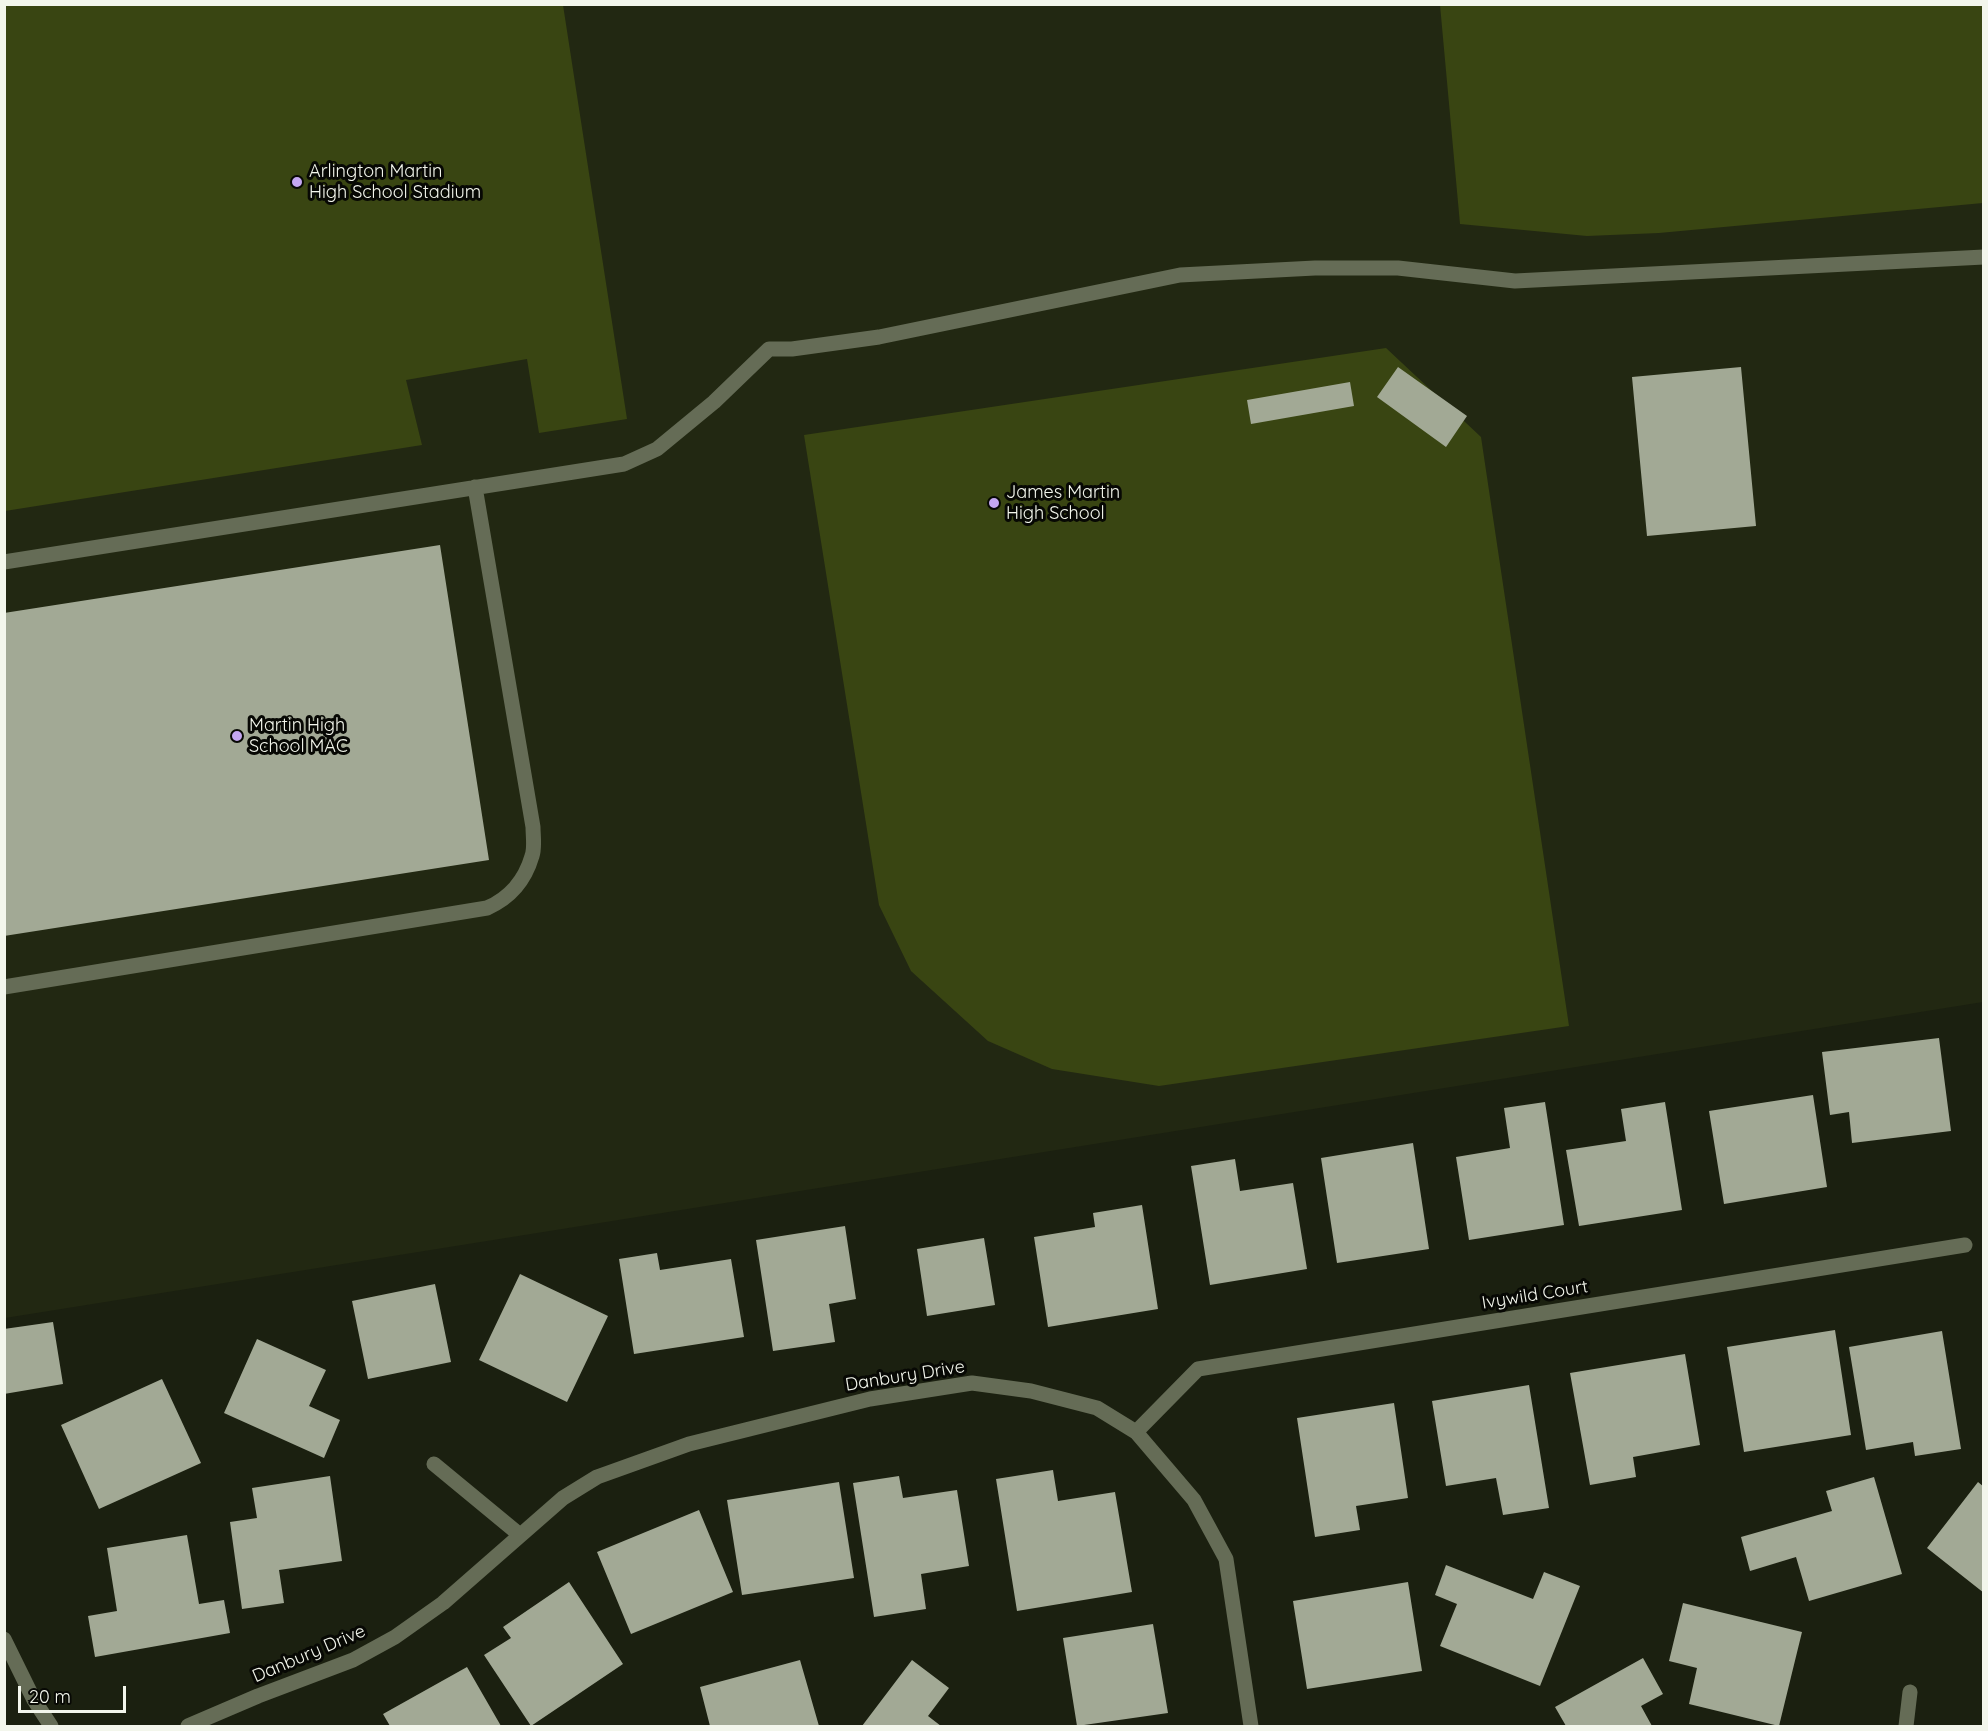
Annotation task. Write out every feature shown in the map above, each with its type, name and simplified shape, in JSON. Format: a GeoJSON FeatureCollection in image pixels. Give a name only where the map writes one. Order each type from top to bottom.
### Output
{"type":"FeatureCollection","features":[{"type":"Feature","properties":{"kind":"street"},"geometry":{"type":"LineString","coordinates":[[4,562],[624,464],[657,449],[714,402],[769,349],[792,349],[879,337],[1180,275],[1315,268],[1398,268],[1515,281],[1983,256]]}},
{"type":"Feature","properties":{"kind":"street"},"geometry":{"type":"LineString","coordinates":[[4,987],[487,908],[502,901],[517,887],[533,854],[532,827],[475,487]]}},
{"type":"Feature","properties":{"kind":"street","name":"Ivywild Court"},"geometry":{"type":"LineString","coordinates":[[1136,1432],[1198,1369],[1965,1245]]}},
{"type":"Feature","properties":{"kind":"street","name":"Danbury Drive"},"geometry":{"type":"LineString","coordinates":[[188,1726],[258,1696],[353,1660],[395,1637],[443,1603],[563,1498],[597,1478],[689,1444],[870,1399],[972,1383],[1031,1391],[1097,1408],[1136,1432],[1194,1500],[1226,1559],[1251,1726]]}},
{"type":"Feature","properties":{"kind":"street"},"geometry":{"type":"LineString","coordinates":[[434,1464],[520,1534]]}},
{"type":"Feature","properties":{"kind":"street"},"geometry":{"type":"LineString","coordinates":[[4,1639],[34,1700],[51,1726]]}},
{"type":"Feature","properties":{"kind":"street"},"geometry":{"type":"LineString","coordinates":[[1906,1726],[1910,1692]]}},
{"type":"Feature","properties":{"kind":"shaded area","name":"James Martin High School"},"geometry":{"type":"Polygon","coordinates":[[[5,5],[1983,5],[1983,1002],[5,1318],[5,5]]]}},
{"type":"Feature","properties":{"kind":"green space","name":"Arlington Martin High School Stadium"},"geometry":{"type":"Polygon","coordinates":[[[5,4],[563,5],[627,419],[539,433],[527,359],[406,380],[422,445],[5,511],[5,4]]]}},
{"type":"Feature","properties":{"kind":"green space"},"geometry":{"type":"Polygon","coordinates":[[[1440,5],[1983,5],[1983,203],[1659,233],[1587,236],[1460,224],[1440,5]]]}},
{"type":"Feature","properties":{"kind":"green space"},"geometry":{"type":"Polygon","coordinates":[[[1386,348],[1481,437],[1569,1026],[1159,1086],[1052,1069],[988,1041],[911,971],[879,905],[804,435],[1386,348]]]}},
{"type":"Feature","properties":{"kind":"building"},"geometry":{"type":"Polygon","coordinates":[[[1398,367],[1467,416],[1446,447],[1377,397],[1398,367]]]}},
{"type":"Feature","properties":{"kind":"building"},"geometry":{"type":"Polygon","coordinates":[[[1741,367],[1756,526],[1647,536],[1632,377],[1741,367]]]}},
{"type":"Feature","properties":{"kind":"building"},"geometry":{"type":"Polygon","coordinates":[[[1350,382],[1354,406],[1251,424],[1247,400],[1350,382]]]}},
{"type":"Feature","properties":{"kind":"building","name":"Martin High School MAC"},"geometry":{"type":"Polygon","coordinates":[[[440,545],[489,860],[4,936],[4,613],[440,545]]]}},
{"type":"Feature","properties":{"kind":"building"},"geometry":{"type":"Polygon","coordinates":[[[1939,1038],[1951,1131],[1852,1143],[1849,1112],[1830,1115],[1822,1052],[1939,1038]]]}},
{"type":"Feature","properties":{"kind":"building"},"geometry":{"type":"Polygon","coordinates":[[[1813,1095],[1827,1187],[1724,1204],[1709,1111],[1813,1095]]]}},
{"type":"Feature","properties":{"kind":"building"},"geometry":{"type":"Polygon","coordinates":[[[1545,1102],[1564,1225],[1469,1240],[1456,1157],[1510,1148],[1504,1108],[1545,1102]]]}},
{"type":"Feature","properties":{"kind":"building"},"geometry":{"type":"Polygon","coordinates":[[[1665,1102],[1682,1210],[1579,1226],[1566,1150],[1626,1141],[1621,1109],[1665,1102]]]}},
{"type":"Feature","properties":{"kind":"building"},"geometry":{"type":"Polygon","coordinates":[[[1413,1143],[1429,1249],[1337,1263],[1321,1158],[1413,1143]]]}},
{"type":"Feature","properties":{"kind":"building"},"geometry":{"type":"Polygon","coordinates":[[[1235,1159],[1240,1191],[1293,1183],[1307,1269],[1210,1285],[1191,1166],[1235,1159]]]}},
{"type":"Feature","properties":{"kind":"building"},"geometry":{"type":"Polygon","coordinates":[[[1142,1205],[1158,1309],[1048,1327],[1034,1237],[1095,1227],[1093,1213],[1142,1205]]]}},
{"type":"Feature","properties":{"kind":"building"},"geometry":{"type":"Polygon","coordinates":[[[845,1226],[856,1299],[829,1304],[835,1342],[773,1351],[756,1240],[845,1226]]]}},
{"type":"Feature","properties":{"kind":"building"},"geometry":{"type":"Polygon","coordinates":[[[984,1238],[995,1305],[927,1316],[917,1249],[984,1238]]]}},
{"type":"Feature","properties":{"kind":"building"},"geometry":{"type":"Polygon","coordinates":[[[657,1253],[660,1270],[731,1259],[744,1337],[634,1354],[619,1259],[657,1253]]]}},
{"type":"Feature","properties":{"kind":"building"},"geometry":{"type":"Polygon","coordinates":[[[520,1274],[608,1316],[567,1402],[479,1360],[520,1274]]]}},
{"type":"Feature","properties":{"kind":"building"},"geometry":{"type":"Polygon","coordinates":[[[435,1284],[451,1362],[368,1379],[352,1301],[435,1284]]]}},
{"type":"Feature","properties":{"kind":"building"},"geometry":{"type":"Polygon","coordinates":[[[53,1322],[63,1384],[4,1394],[4,1329],[53,1322]]]}},
{"type":"Feature","properties":{"kind":"building"},"geometry":{"type":"Polygon","coordinates":[[[1835,1330],[1851,1435],[1744,1452],[1727,1347],[1835,1330]]]}},
{"type":"Feature","properties":{"kind":"building"},"geometry":{"type":"Polygon","coordinates":[[[1942,1331],[1961,1449],[1915,1456],[1913,1442],[1866,1450],[1849,1347],[1942,1331]]]}},
{"type":"Feature","properties":{"kind":"building"},"geometry":{"type":"Polygon","coordinates":[[[257,1339],[326,1370],[309,1406],[340,1420],[324,1458],[224,1413],[257,1339]]]}},
{"type":"Feature","properties":{"kind":"building"},"geometry":{"type":"Polygon","coordinates":[[[1685,1354],[1700,1445],[1633,1457],[1636,1477],[1590,1485],[1570,1373],[1685,1354]]]}},
{"type":"Feature","properties":{"kind":"building"},"geometry":{"type":"Polygon","coordinates":[[[162,1379],[201,1463],[99,1509],[61,1425],[162,1379]]]}},
{"type":"Feature","properties":{"kind":"building"},"geometry":{"type":"Polygon","coordinates":[[[1529,1385],[1549,1508],[1503,1515],[1496,1478],[1446,1486],[1432,1401],[1529,1385]]]}},
{"type":"Feature","properties":{"kind":"building"},"geometry":{"type":"Polygon","coordinates":[[[1394,1403],[1408,1498],[1356,1506],[1360,1530],[1315,1537],[1297,1418],[1394,1403]]]}},
{"type":"Feature","properties":{"kind":"building"},"geometry":{"type":"Polygon","coordinates":[[[1053,1470],[1058,1501],[1115,1492],[1132,1592],[1017,1611],[996,1479],[1053,1470]]]}},
{"type":"Feature","properties":{"kind":"building"},"geometry":{"type":"Polygon","coordinates":[[[330,1476],[342,1561],[279,1570],[284,1603],[242,1609],[230,1522],[257,1518],[252,1488],[330,1476]]]}},
{"type":"Feature","properties":{"kind":"building"},"geometry":{"type":"Polygon","coordinates":[[[899,1476],[903,1498],[957,1490],[969,1566],[921,1574],[926,1609],[874,1617],[853,1483],[899,1476]]]}},
{"type":"Feature","properties":{"kind":"building"},"geometry":{"type":"Polygon","coordinates":[[[1874,1477],[1902,1574],[1809,1601],[1796,1557],[1750,1571],[1741,1537],[1832,1511],[1826,1491],[1874,1477]]]}},
{"type":"Feature","properties":{"kind":"building"},"geometry":{"type":"Polygon","coordinates":[[[839,1482],[854,1578],[742,1595],[727,1500],[839,1482]]]}},
{"type":"Feature","properties":{"kind":"building"},"geometry":{"type":"Polygon","coordinates":[[[1978,1482],[1984,1487],[1984,1593],[1927,1548],[1978,1482]]]}},
{"type":"Feature","properties":{"kind":"building"},"geometry":{"type":"Polygon","coordinates":[[[699,1510],[733,1592],[631,1634],[597,1552],[699,1510]]]}},
{"type":"Feature","properties":{"kind":"building"},"geometry":{"type":"Polygon","coordinates":[[[187,1535],[199,1604],[224,1600],[230,1633],[95,1657],[88,1616],[117,1611],[107,1548],[187,1535]]]}},
{"type":"Feature","properties":{"kind":"building"},"geometry":{"type":"Polygon","coordinates":[[[1446,1565],[1533,1599],[1544,1572],[1580,1586],[1540,1686],[1440,1646],[1457,1604],[1435,1595],[1446,1565]]]}},
{"type":"Feature","properties":{"kind":"building"},"geometry":{"type":"Polygon","coordinates":[[[569,1582],[623,1664],[531,1726],[484,1655],[511,1638],[503,1627],[569,1582]]]}},
{"type":"Feature","properties":{"kind":"building"},"geometry":{"type":"Polygon","coordinates":[[[1408,1582],[1422,1671],[1307,1689],[1293,1601],[1408,1582]]]}},
{"type":"Feature","properties":{"kind":"building"},"geometry":{"type":"Polygon","coordinates":[[[1683,1603],[1802,1632],[1779,1726],[1689,1704],[1697,1668],[1669,1661],[1683,1603]]]}},
{"type":"Feature","properties":{"kind":"building"},"geometry":{"type":"Polygon","coordinates":[[[1153,1624],[1168,1713],[1077,1726],[1063,1638],[1153,1624]]]}},
{"type":"Feature","properties":{"kind":"building"},"geometry":{"type":"Polygon","coordinates":[[[1643,1658],[1663,1694],[1641,1706],[1652,1726],[1566,1726],[1555,1707],[1643,1658]]]}},
{"type":"Feature","properties":{"kind":"building"},"geometry":{"type":"Polygon","coordinates":[[[800,1660],[819,1726],[710,1726],[700,1687],[800,1660]]]}},
{"type":"Feature","properties":{"kind":"building"},"geometry":{"type":"Polygon","coordinates":[[[912,1660],[949,1688],[928,1716],[941,1726],[862,1726],[912,1660]]]}},
{"type":"Feature","properties":{"kind":"building"},"geometry":{"type":"Polygon","coordinates":[[[467,1667],[501,1726],[390,1726],[383,1714],[467,1667]]]}},
{"type":"Feature","properties":{"kind":"place","name":"Arlington Martin High School Stadium"},"geometry":{"type":"Point","coordinates":[297,182]}},
{"type":"Feature","properties":{"kind":"place","name":"James Martin High School"},"geometry":{"type":"Point","coordinates":[994,503]}},
{"type":"Feature","properties":{"kind":"place","name":"Martin High School MAC"},"geometry":{"type":"Point","coordinates":[237,736]}}]}
